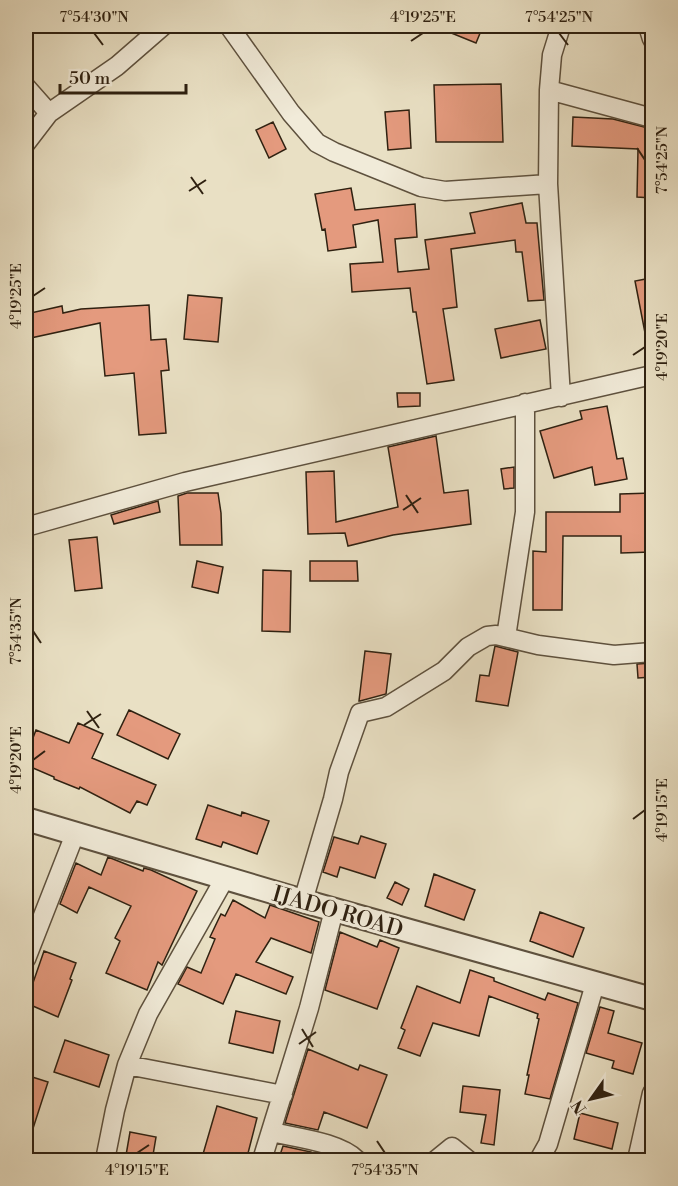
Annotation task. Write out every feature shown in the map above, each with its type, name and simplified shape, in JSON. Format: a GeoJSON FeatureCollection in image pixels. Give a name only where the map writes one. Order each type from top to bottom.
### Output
{"type":"FeatureCollection","features":[{"type":"Feature","properties":{"kind":"street"},"geometry":{"type":"LineString","coordinates":[[26,143],[49,113],[117,66],[163,26]]}},
{"type":"Feature","properties":{"kind":"street"},"geometry":{"type":"LineString","coordinates":[[229,26],[291,113],[317,142],[334,152],[421,187],[445,191],[548,184]]}},
{"type":"Feature","properties":{"kind":"street"},"geometry":{"type":"LineString","coordinates":[[561,26],[552,55],[549,90],[548,184],[561,398]]}},
{"type":"Feature","properties":{"kind":"street"},"geometry":{"type":"LineString","coordinates":[[648,26],[652,39]]}},
{"type":"Feature","properties":{"kind":"street"},"geometry":{"type":"LineString","coordinates":[[26,87],[49,113]]}},
{"type":"Feature","properties":{"kind":"street"},"geometry":{"type":"LineString","coordinates":[[549,90],[652,118]]}},
{"type":"Feature","properties":{"kind":"street"},"geometry":{"type":"LineString","coordinates":[[26,527],[185,482],[525,403],[561,398],[652,375]]}},
{"type":"Feature","properties":{"kind":"street"},"geometry":{"type":"LineString","coordinates":[[506,637],[525,512],[525,403]]}},
{"type":"Feature","properties":{"kind":"street"},"geometry":{"type":"LineString","coordinates":[[303,901],[339,772],[360,712],[386,707],[444,672],[468,646],[488,636],[614,655],[652,652]]}},
{"type":"Feature","properties":{"kind":"street","name":"IJADO ROAD"},"geometry":{"type":"LineString","coordinates":[[26,819],[334,910],[652,999]]}},
{"type":"Feature","properties":{"kind":"street"},"geometry":{"type":"LineString","coordinates":[[26,959],[75,834]]}},
{"type":"Feature","properties":{"kind":"street"},"geometry":{"type":"LineString","coordinates":[[105,1161],[127,1065],[148,1014],[225,878]]}},
{"type":"Feature","properties":{"kind":"street"},"geometry":{"type":"LineString","coordinates":[[262,1161],[309,1008],[334,910]]}},
{"type":"Feature","properties":{"kind":"street"},"geometry":{"type":"LineString","coordinates":[[539,1161],[551,1135],[595,984]]}},
{"type":"Feature","properties":{"kind":"street"},"geometry":{"type":"LineString","coordinates":[[127,1065],[283,1095]]}},
{"type":"Feature","properties":{"kind":"street"},"geometry":{"type":"LineString","coordinates":[[637,1161],[647,1144],[652,1093]]}},
{"type":"Feature","properties":{"kind":"street"},"geometry":{"type":"LineString","coordinates":[[272,1132],[339,1148],[357,1161]]}},
{"type":"Feature","properties":{"kind":"street"},"geometry":{"type":"LineString","coordinates":[[436,1161],[452,1147],[468,1161]]}},
{"type":"Feature","properties":{"kind":"building"},"geometry":{"type":"Polygon","coordinates":[[[434,26],[483,26],[476,43],[434,26]]]}},
{"type":"Feature","properties":{"kind":"building"},"geometry":{"type":"Polygon","coordinates":[[[501,84],[503,142],[436,142],[434,85],[501,84]]]}},
{"type":"Feature","properties":{"kind":"building"},"geometry":{"type":"Polygon","coordinates":[[[409,110],[411,148],[388,150],[385,112],[409,110]]]}},
{"type":"Feature","properties":{"kind":"building"},"geometry":{"type":"Polygon","coordinates":[[[573,117],[613,119],[652,129],[652,198],[637,197],[638,149],[572,146],[573,117]]]}},
{"type":"Feature","properties":{"kind":"building"},"geometry":{"type":"Polygon","coordinates":[[[273,122],[286,149],[269,158],[256,130],[273,122]]]}},
{"type":"Feature","properties":{"kind":"building"},"geometry":{"type":"Polygon","coordinates":[[[351,188],[355,210],[415,204],[417,237],[395,239],[398,272],[429,269],[425,240],[475,233],[470,213],[522,203],[526,223],[537,223],[544,300],[528,301],[522,252],[516,252],[515,240],[451,249],[457,307],[443,309],[454,380],[427,384],[410,288],[352,292],[350,264],[383,262],[378,220],[353,225],[356,247],[328,251],[325,229],[322,230],[315,194],[351,188]]]}},
{"type":"Feature","properties":{"kind":"building"},"geometry":{"type":"Polygon","coordinates":[[[651,278],[652,338],[646,338],[635,281],[651,278]]]}},
{"type":"Feature","properties":{"kind":"building"},"geometry":{"type":"Polygon","coordinates":[[[188,295],[222,298],[218,342],[184,339],[188,295]]]}},
{"type":"Feature","properties":{"kind":"building"},"geometry":{"type":"Polygon","coordinates":[[[149,305],[151,340],[166,339],[169,370],[161,371],[166,433],[139,435],[134,373],[105,376],[100,323],[26,339],[26,314],[62,306],[63,313],[81,309],[149,305]]]}},
{"type":"Feature","properties":{"kind":"building"},"geometry":{"type":"Polygon","coordinates":[[[540,320],[546,349],[501,358],[495,329],[540,320]]]}},
{"type":"Feature","properties":{"kind":"building"},"geometry":{"type":"Polygon","coordinates":[[[397,393],[420,393],[420,406],[398,407],[397,393]]]}},
{"type":"Feature","properties":{"kind":"building"},"geometry":{"type":"Polygon","coordinates":[[[607,406],[617,459],[623,458],[627,479],[595,485],[592,467],[554,478],[540,431],[582,419],[580,411],[607,406]]]}},
{"type":"Feature","properties":{"kind":"building"},"geometry":{"type":"Polygon","coordinates":[[[436,436],[444,493],[468,490],[471,524],[393,535],[348,546],[345,533],[308,534],[306,472],[334,471],[336,522],[398,507],[388,447],[436,436]]]}},
{"type":"Feature","properties":{"kind":"building"},"geometry":{"type":"Polygon","coordinates":[[[514,467],[514,488],[504,489],[501,469],[514,467]]]}},
{"type":"Feature","properties":{"kind":"building"},"geometry":{"type":"Polygon","coordinates":[[[187,493],[218,493],[222,545],[180,545],[178,496],[187,493]]]}},
{"type":"Feature","properties":{"kind":"building"},"geometry":{"type":"Polygon","coordinates":[[[652,493],[651,552],[621,553],[621,536],[563,536],[562,610],[533,610],[533,551],[546,552],[546,512],[620,512],[620,494],[652,493]]]}},
{"type":"Feature","properties":{"kind":"building"},"geometry":{"type":"Polygon","coordinates":[[[158,501],[160,512],[114,524],[111,515],[158,501]]]}},
{"type":"Feature","properties":{"kind":"building"},"geometry":{"type":"Polygon","coordinates":[[[97,537],[102,588],[75,591],[69,540],[97,537]]]}},
{"type":"Feature","properties":{"kind":"building"},"geometry":{"type":"Polygon","coordinates":[[[197,561],[223,567],[218,593],[192,587],[197,561]]]}},
{"type":"Feature","properties":{"kind":"building"},"geometry":{"type":"Polygon","coordinates":[[[310,561],[357,561],[358,581],[310,581],[310,561]]]}},
{"type":"Feature","properties":{"kind":"building"},"geometry":{"type":"Polygon","coordinates":[[[263,570],[291,571],[290,632],[262,631],[263,570]]]}},
{"type":"Feature","properties":{"kind":"building"},"geometry":{"type":"Polygon","coordinates":[[[495,646],[518,652],[508,706],[476,701],[480,675],[489,676],[495,646]]]}},
{"type":"Feature","properties":{"kind":"building"},"geometry":{"type":"Polygon","coordinates":[[[365,651],[391,654],[386,694],[359,701],[365,651]]]}},
{"type":"Feature","properties":{"kind":"building"},"geometry":{"type":"Polygon","coordinates":[[[652,663],[652,677],[638,678],[637,664],[652,663]]]}},
{"type":"Feature","properties":{"kind":"building"},"geometry":{"type":"Polygon","coordinates":[[[129,710],[180,734],[168,759],[117,735],[129,710]]]}},
{"type":"Feature","properties":{"kind":"building"},"geometry":{"type":"Polygon","coordinates":[[[78,723],[103,734],[92,758],[156,785],[147,805],[137,801],[130,813],[80,787],[79,789],[54,779],[26,765],[26,756],[36,730],[69,743],[78,723]]]}},
{"type":"Feature","properties":{"kind":"building"},"geometry":{"type":"Polygon","coordinates":[[[208,805],[241,816],[242,812],[269,821],[257,854],[223,842],[221,847],[196,839],[208,805]]]}},
{"type":"Feature","properties":{"kind":"building"},"geometry":{"type":"Polygon","coordinates":[[[361,836],[386,844],[375,878],[340,867],[337,877],[323,872],[334,837],[358,844],[361,836]]]}},
{"type":"Feature","properties":{"kind":"building"},"geometry":{"type":"Polygon","coordinates":[[[108,857],[143,871],[144,868],[151,870],[197,891],[162,965],[158,962],[147,990],[106,973],[120,941],[115,938],[131,906],[89,887],[77,913],[60,904],[76,863],[101,875],[108,857]]]}},
{"type":"Feature","properties":{"kind":"building"},"geometry":{"type":"Polygon","coordinates":[[[434,874],[475,890],[464,920],[425,906],[434,874]]]}},
{"type":"Feature","properties":{"kind":"building"},"geometry":{"type":"Polygon","coordinates":[[[395,882],[409,889],[402,905],[387,898],[395,882]]]}},
{"type":"Feature","properties":{"kind":"building"},"geometry":{"type":"Polygon","coordinates":[[[233,900],[265,918],[270,905],[319,922],[311,953],[271,938],[256,962],[293,977],[286,994],[236,974],[223,1004],[178,984],[187,967],[201,973],[215,939],[210,937],[221,914],[225,916],[233,900]]]}},
{"type":"Feature","properties":{"kind":"building"},"geometry":{"type":"Polygon","coordinates":[[[540,912],[584,928],[573,957],[530,941],[540,912]]]}},
{"type":"Feature","properties":{"kind":"building"},"geometry":{"type":"Polygon","coordinates":[[[340,932],[377,947],[380,940],[399,948],[377,1009],[325,990],[340,932]]]}},
{"type":"Feature","properties":{"kind":"building"},"geometry":{"type":"Polygon","coordinates":[[[44,951],[76,963],[58,1017],[26,1003],[44,951]]]}},
{"type":"Feature","properties":{"kind":"building"},"geometry":{"type":"Polygon","coordinates":[[[470,970],[545,1000],[548,993],[578,1003],[550,1099],[525,1094],[538,1014],[489,996],[479,1036],[433,1023],[420,1056],[398,1048],[405,1030],[401,1028],[417,986],[460,1003],[470,970]]]}},
{"type":"Feature","properties":{"kind":"building"},"geometry":{"type":"Polygon","coordinates":[[[600,1007],[614,1011],[608,1033],[642,1043],[633,1074],[612,1068],[614,1061],[586,1053],[600,1007]]]}},
{"type":"Feature","properties":{"kind":"building"},"geometry":{"type":"Polygon","coordinates":[[[236,1011],[280,1021],[273,1053],[229,1043],[236,1011]]]}},
{"type":"Feature","properties":{"kind":"building"},"geometry":{"type":"Polygon","coordinates":[[[65,1040],[109,1055],[99,1087],[54,1072],[65,1040]]]}},
{"type":"Feature","properties":{"kind":"building"},"geometry":{"type":"Polygon","coordinates":[[[308,1049],[358,1070],[360,1065],[387,1075],[367,1128],[324,1112],[318,1130],[285,1123],[308,1049]]]}},
{"type":"Feature","properties":{"kind":"building"},"geometry":{"type":"Polygon","coordinates":[[[26,1075],[48,1082],[28,1144],[26,1143],[26,1075]]]}},
{"type":"Feature","properties":{"kind":"building"},"geometry":{"type":"Polygon","coordinates":[[[463,1086],[500,1090],[494,1145],[481,1143],[486,1115],[460,1112],[463,1086]]]}},
{"type":"Feature","properties":{"kind":"building"},"geometry":{"type":"Polygon","coordinates":[[[217,1106],[257,1118],[246,1161],[201,1161],[217,1106]]]}},
{"type":"Feature","properties":{"kind":"building"},"geometry":{"type":"Polygon","coordinates":[[[580,1113],[618,1123],[612,1149],[574,1139],[580,1113]]]}},
{"type":"Feature","properties":{"kind":"building"},"geometry":{"type":"Polygon","coordinates":[[[130,1132],[156,1137],[152,1161],[125,1161],[130,1132]]]}},
{"type":"Feature","properties":{"kind":"building"},"geometry":{"type":"Polygon","coordinates":[[[283,1146],[311,1152],[308,1161],[278,1161],[283,1146]]]}}]}
